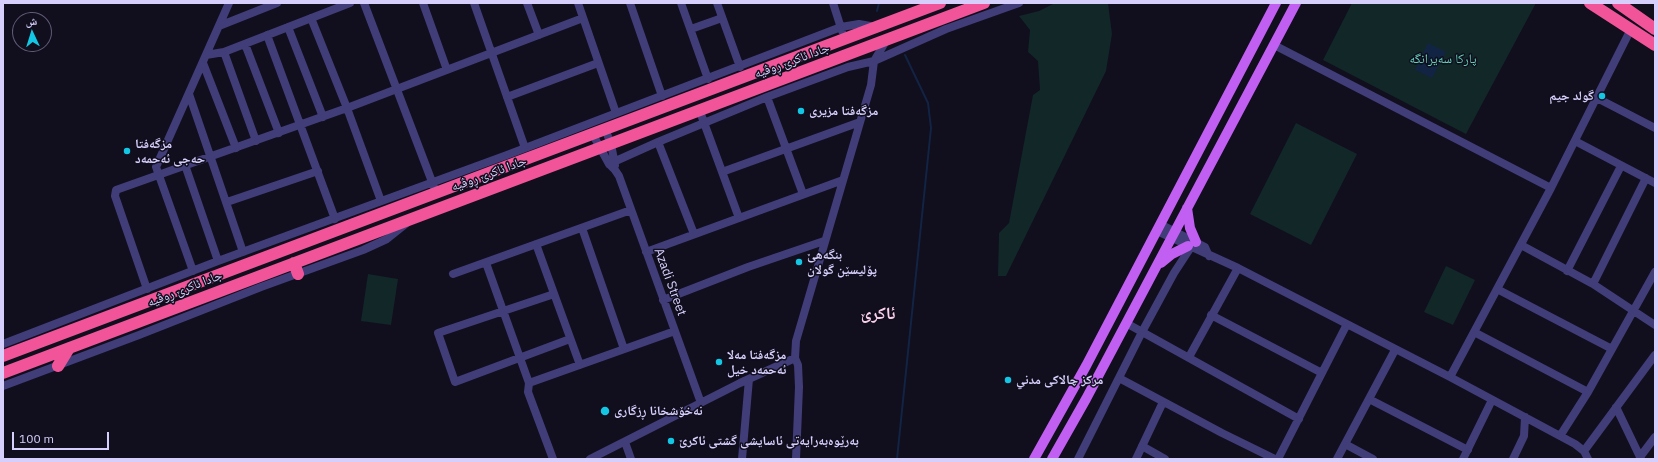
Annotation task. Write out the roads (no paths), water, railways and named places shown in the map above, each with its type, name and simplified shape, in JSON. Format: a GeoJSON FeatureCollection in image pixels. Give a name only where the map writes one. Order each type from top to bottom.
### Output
{"type":"FeatureCollection","features":[{"type":"Feature","properties":{"kind":"highway","name":"جادا ئاکرێ ڕوڤیە"},"geometry":{"type":"LineString","coordinates":[[3,356],[508,160],[605,129],[940,3]]}},
{"type":"Feature","properties":{"kind":"highway","name":"جادا ئاکرێ ڕوڤیە"},"geometry":{"type":"LineString","coordinates":[[3,373],[411,218],[606,146],[699,109],[863,50],[984,3]]}},
{"type":"Feature","properties":{"kind":"highway"},"geometry":{"type":"LineString","coordinates":[[1590,3],[1655,45]]}},
{"type":"Feature","properties":{"kind":"highway"},"geometry":{"type":"LineString","coordinates":[[1618,3],[1655,29]]}},
{"type":"Feature","properties":{"kind":"highway"},"geometry":{"type":"LineString","coordinates":[[294,263],[298,274]]}},
{"type":"Feature","properties":{"kind":"highway"},"geometry":{"type":"LineString","coordinates":[[58,366],[69,348]]}},
{"type":"Feature","properties":{"kind":"main road"},"geometry":{"type":"LineString","coordinates":[[1034,459],[1072,393],[1276,3]]}},
{"type":"Feature","properties":{"kind":"main road"},"geometry":{"type":"LineString","coordinates":[[1052,459],[1086,399],[1296,3]]}},
{"type":"Feature","properties":{"kind":"main road"},"geometry":{"type":"LineString","coordinates":[[1241,70],[1255,78]]}},
{"type":"Feature","properties":{"kind":"main road"},"geometry":{"type":"LineString","coordinates":[[1155,269],[1172,254],[1192,245],[1187,208]]}},
{"type":"Feature","properties":{"kind":"main road"},"geometry":{"type":"LineString","coordinates":[[1072,393],[1086,399]]}},
{"type":"Feature","properties":{"kind":"street"},"geometry":{"type":"LineString","coordinates":[[193,271],[156,167],[229,3]]}},
{"type":"Feature","properties":{"kind":"street"},"geometry":{"type":"LineString","coordinates":[[219,26],[277,3]]}},
{"type":"Feature","properties":{"kind":"street"},"geometry":{"type":"LineString","coordinates":[[204,59],[350,3]]}},
{"type":"Feature","properties":{"kind":"street"},"geometry":{"type":"LineString","coordinates":[[3,344],[218,261],[381,201],[434,188],[364,3]]}},
{"type":"Feature","properties":{"kind":"street"},"geometry":{"type":"LineString","coordinates":[[423,3],[447,70]]}},
{"type":"Feature","properties":{"kind":"street"},"geometry":{"type":"LineString","coordinates":[[474,3],[525,148]]}},
{"type":"Feature","properties":{"kind":"street"},"geometry":{"type":"LineString","coordinates":[[527,3],[539,34]]}},
{"type":"Feature","properties":{"kind":"street"},"geometry":{"type":"LineString","coordinates":[[578,3],[616,113]]}},
{"type":"Feature","properties":{"kind":"street"},"geometry":{"type":"LineString","coordinates":[[630,3],[662,96]]}},
{"type":"Feature","properties":{"kind":"street"},"geometry":{"type":"LineString","coordinates":[[681,3],[708,79]]}},
{"type":"Feature","properties":{"kind":"street"},"geometry":{"type":"LineString","coordinates":[[717,3],[740,66]]}},
{"type":"Feature","properties":{"kind":"street"},"geometry":{"type":"LineString","coordinates":[[833,3],[845,39]]}},
{"type":"Feature","properties":{"kind":"street"},"geometry":{"type":"LineString","coordinates":[[613,165],[658,142],[767,97],[848,67],[874,61],[946,29],[1019,3]]}},
{"type":"Feature","properties":{"kind":"street"},"geometry":{"type":"LineString","coordinates":[[311,18],[347,108],[381,201]]}},
{"type":"Feature","properties":{"kind":"street"},"geometry":{"type":"LineString","coordinates":[[147,288],[114,192],[118,189],[323,117],[583,18]]}},
{"type":"Feature","properties":{"kind":"street"},"geometry":{"type":"LineString","coordinates":[[690,29],[722,18]]}},
{"type":"Feature","properties":{"kind":"street"},"geometry":{"type":"LineString","coordinates":[[508,160],[525,148],[841,27],[859,24],[878,27]]}},
{"type":"Feature","properties":{"kind":"street"},"geometry":{"type":"LineString","coordinates":[[288,27],[323,117]]}},
{"type":"Feature","properties":{"kind":"street"},"geometry":{"type":"LineString","coordinates":[[1450,377],[1598,98],[1631,29]]}},
{"type":"Feature","properties":{"kind":"street"},"geometry":{"type":"LineString","coordinates":[[268,35],[335,219]]}},
{"type":"Feature","properties":{"kind":"street"},"geometry":{"type":"LineString","coordinates":[[796,459],[800,387],[798,365],[795,358],[796,341],[824,241],[871,85],[874,61],[886,41]]}},
{"type":"Feature","properties":{"kind":"street"},"geometry":{"type":"LineString","coordinates":[[245,44],[279,133]]}},
{"type":"Feature","properties":{"kind":"street"},"geometry":{"type":"LineString","coordinates":[[1274,45],[1551,188]]}},
{"type":"Feature","properties":{"kind":"street"},"geometry":{"type":"LineString","coordinates":[[863,50],[874,61]]}},
{"type":"Feature","properties":{"kind":"street"},"geometry":{"type":"LineString","coordinates":[[224,52],[256,141]]}},
{"type":"Feature","properties":{"kind":"street"},"geometry":{"type":"LineString","coordinates":[[204,59],[236,148]]}},
{"type":"Feature","properties":{"kind":"street"},"geometry":{"type":"LineString","coordinates":[[508,97],[598,63]]}},
{"type":"Feature","properties":{"kind":"street"},"geometry":{"type":"LineString","coordinates":[[189,94],[243,252]]}},
{"type":"Feature","properties":{"kind":"street"},"geometry":{"type":"LineString","coordinates":[[767,97],[785,149],[803,194]]}},
{"type":"Feature","properties":{"kind":"street"},"geometry":{"type":"LineString","coordinates":[[1598,98],[1655,128]]}},
{"type":"Feature","properties":{"kind":"street"},"geometry":{"type":"LineString","coordinates":[[699,109],[738,218]]}},
{"type":"Feature","properties":{"kind":"street"},"geometry":{"type":"LineString","coordinates":[[722,172],[860,122]]}},
{"type":"Feature","properties":{"kind":"street","name":"Azadi Street"},"geometry":{"type":"LineString","coordinates":[[605,129],[606,146],[631,210],[701,403]]}},
{"type":"Feature","properties":{"kind":"street","name":"Azadi Street"},"geometry":{"type":"LineString","coordinates":[[592,133],[606,146],[613,165]]}},
{"type":"Feature","properties":{"kind":"street"},"geometry":{"type":"LineString","coordinates":[[1575,141],[1655,183]]}},
{"type":"Feature","properties":{"kind":"street"},"geometry":{"type":"LineString","coordinates":[[658,142],[694,234]]}},
{"type":"Feature","properties":{"kind":"street"},"geometry":{"type":"LineString","coordinates":[[185,165],[218,261]]}},
{"type":"Feature","properties":{"kind":"street"},"geometry":{"type":"LineString","coordinates":[[1567,271],[1621,166]]}},
{"type":"Feature","properties":{"kind":"street"},"geometry":{"type":"LineString","coordinates":[[227,202],[318,171]]}},
{"type":"Feature","properties":{"kind":"street"},"geometry":{"type":"LineString","coordinates":[[1593,284],[1646,178]]}},
{"type":"Feature","properties":{"kind":"street"},"geometry":{"type":"LineString","coordinates":[[646,252],[843,180]]}},
{"type":"Feature","properties":{"kind":"street"},"geometry":{"type":"LineString","coordinates":[[453,274],[631,210]]}},
{"type":"Feature","properties":{"kind":"street"},"geometry":{"type":"LineString","coordinates":[[3,386],[379,243],[394,234],[411,218]]}},
{"type":"Feature","properties":{"kind":"street"},"geometry":{"type":"LineString","coordinates":[[1159,227],[1192,245],[1205,247],[1209,256],[1238,268],[1450,377],[1575,444],[1584,451],[1588,459]]}},
{"type":"Feature","properties":{"kind":"street"},"geometry":{"type":"LineString","coordinates":[[582,228],[624,349]]}},
{"type":"Feature","properties":{"kind":"street"},"geometry":{"type":"LineString","coordinates":[[663,300],[748,267],[824,241]]}},
{"type":"Feature","properties":{"kind":"street"},"geometry":{"type":"LineString","coordinates":[[536,244],[580,365]]}},
{"type":"Feature","properties":{"kind":"street"},"geometry":{"type":"LineString","coordinates":[[1078,459],[1142,332],[1174,273],[1192,245]]}},
{"type":"Feature","properties":{"kind":"street"},"geometry":{"type":"LineString","coordinates":[[1520,245],[1593,284],[1655,325]]}},
{"type":"Feature","properties":{"kind":"street"},"geometry":{"type":"LineString","coordinates":[[486,263],[529,383],[528,392],[553,459]]}},
{"type":"Feature","properties":{"kind":"street"},"geometry":{"type":"LineString","coordinates":[[1189,357],[1238,268]]}},
{"type":"Feature","properties":{"kind":"street"},"geometry":{"type":"LineString","coordinates":[[1560,436],[1588,392],[1635,311],[1655,272]]}},
{"type":"Feature","properties":{"kind":"street"},"geometry":{"type":"LineString","coordinates":[[1497,290],[1612,349]]}},
{"type":"Feature","properties":{"kind":"street"},"geometry":{"type":"LineString","coordinates":[[554,294],[438,333],[440,340],[455,382],[570,339]]}},
{"type":"Feature","properties":{"kind":"street"},"geometry":{"type":"LineString","coordinates":[[1211,315],[1322,373]]}},
{"type":"Feature","properties":{"kind":"street"},"geometry":{"type":"LineString","coordinates":[[1126,323],[1299,418]]}},
{"type":"Feature","properties":{"kind":"street"},"geometry":{"type":"LineString","coordinates":[[1119,378],[1276,459],[1299,418],[1347,324]]}},
{"type":"Feature","properties":{"kind":"street"},"geometry":{"type":"LineString","coordinates":[[529,383],[675,331]]}},
{"type":"Feature","properties":{"kind":"street"},"geometry":{"type":"LineString","coordinates":[[1474,332],[1588,392]]}},
{"type":"Feature","properties":{"kind":"street"},"geometry":{"type":"LineString","coordinates":[[1337,459],[1396,350]]}},
{"type":"Feature","properties":{"kind":"street"},"geometry":{"type":"LineString","coordinates":[[1584,451],[1655,355]]}},
{"type":"Feature","properties":{"kind":"street"},"geometry":{"type":"LineString","coordinates":[[590,459],[749,379],[795,358]]}},
{"type":"Feature","properties":{"kind":"street"},"geometry":{"type":"LineString","coordinates":[[742,459],[749,379]]}},
{"type":"Feature","properties":{"kind":"street"},"geometry":{"type":"LineString","coordinates":[[1369,399],[1468,450]]}},
{"type":"Feature","properties":{"kind":"street"},"geometry":{"type":"LineString","coordinates":[[1463,459],[1492,400]]}},
{"type":"Feature","properties":{"kind":"street"},"geometry":{"type":"LineString","coordinates":[[1136,459],[1163,402]]}},
{"type":"Feature","properties":{"kind":"street"},"geometry":{"type":"LineString","coordinates":[[1616,407],[1641,458]]}},
{"type":"Feature","properties":{"kind":"street"},"geometry":{"type":"LineString","coordinates":[[1513,459],[1524,436],[1525,417]]}},
{"type":"Feature","properties":{"kind":"street"},"geometry":{"type":"LineString","coordinates":[[1641,458],[1655,437]]}},
{"type":"Feature","properties":{"kind":"street"},"geometry":{"type":"LineString","coordinates":[[625,442],[631,459]]}},
{"type":"Feature","properties":{"kind":"street"},"geometry":{"type":"LineString","coordinates":[[1345,444],[1373,459]]}},
{"type":"Feature","properties":{"kind":"street"},"geometry":{"type":"LineString","coordinates":[[1142,446],[1165,459]]}},
{"type":"Feature","properties":{"kind":"water"},"geometry":{"type":"Polygon","coordinates":[[[1428,43],[1446,52],[1432,78],[1415,70],[1428,43]]]}},
{"type":"Feature","properties":{"kind":"waterway"},"geometry":{"type":"LineString","coordinates":[[877,11],[879,3]]}},
{"type":"Feature","properties":{"kind":"waterway"},"geometry":{"type":"LineString","coordinates":[[897,459],[931,128],[928,103],[905,55]]}},
{"type":"Feature","properties":{"kind":"place","name":"گولد جیم"},"geometry":{"type":"Point","coordinates":[1602,96]}},
{"type":"Feature","properties":{"kind":"place","name":"مزگەفتا مزیری"},"geometry":{"type":"Point","coordinates":[801,111]}},
{"type":"Feature","properties":{"kind":"place","name":"مزگەفتا حەجی ئەحمەد"},"geometry":{"type":"Point","coordinates":[127,151]}},
{"type":"Feature","properties":{"kind":"place","name":"بنگە‌ھێ پۆلیسێن گولان"},"geometry":{"type":"Point","coordinates":[799,262]}},
{"type":"Feature","properties":{"kind":"place","name":"مزگەفتا مەلا ئەحمەد خیل"},"geometry":{"type":"Point","coordinates":[719,362]}},
{"type":"Feature","properties":{"kind":"place","name":"مركز چالاکى مدني"},"geometry":{"type":"Point","coordinates":[1008,380]}},
{"type":"Feature","properties":{"kind":"place","name":"نەخۆشخانا ڕزگاری"},"geometry":{"type":"Point","coordinates":[605,411]}},
{"type":"Feature","properties":{"kind":"place","name":"بەرێوەبەرایەتی ئاسایشی گشتی ئاکرێ"},"geometry":{"type":"Point","coordinates":[671,441]}},
{"type":"Feature","properties":{"kind":"district","name":"ئاکرێ"},"geometry":{"type":"Point","coordinates":[878,314]}},
{"type":"Feature","properties":{"kind":"park label","name":"پارکا سەیرانگه"},"geometry":{"type":"Point","coordinates":[1443,59]}}]}
